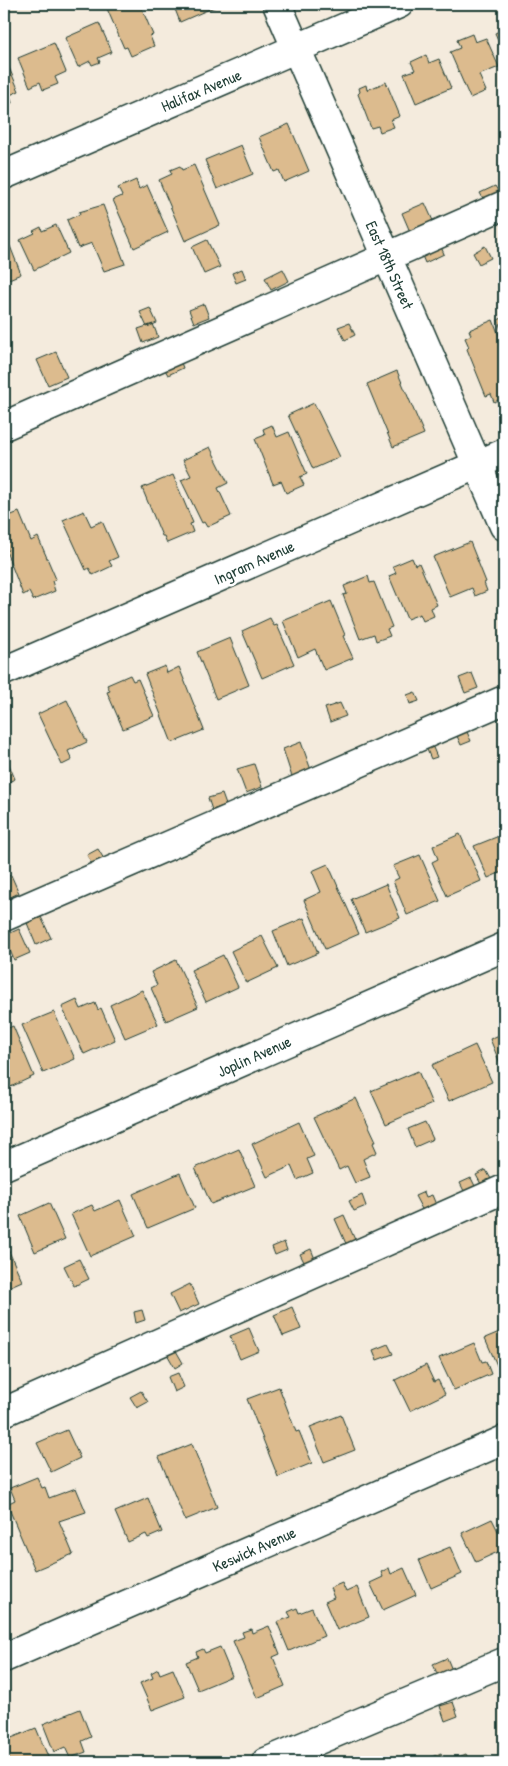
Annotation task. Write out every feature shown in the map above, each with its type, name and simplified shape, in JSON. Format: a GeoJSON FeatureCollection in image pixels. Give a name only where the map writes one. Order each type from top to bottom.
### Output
{"type":"FeatureCollection","features":[{"type":"Feature","properties":{"kind":"street","name":"East 18th Street"},"geometry":{"type":"LineString","coordinates":[[277,4],[504,526]]}},
{"type":"Feature","properties":{"kind":"street","name":"Halifax Avenue"},"geometry":{"type":"LineString","coordinates":[[4,176],[399,4]]}},
{"type":"Feature","properties":{"kind":"street"},"geometry":{"type":"LineString","coordinates":[[4,426],[504,205]]}},
{"type":"Feature","properties":{"kind":"street","name":"Ingram Avenue"},"geometry":{"type":"LineString","coordinates":[[4,671],[504,453]]}},
{"type":"Feature","properties":{"kind":"street"},"geometry":{"type":"LineString","coordinates":[[4,918],[504,700]]}},
{"type":"Feature","properties":{"kind":"street","name":"Joplin Avenue"},"geometry":{"type":"LineString","coordinates":[[4,1166],[504,947]]}},
{"type":"Feature","properties":{"kind":"street"},"geometry":{"type":"LineString","coordinates":[[4,1412],[504,1190]]}},
{"type":"Feature","properties":{"kind":"street","name":"Keswick Avenue"},"geometry":{"type":"LineString","coordinates":[[4,1658],[504,1440]]}},
{"type":"Feature","properties":{"kind":"street"},"geometry":{"type":"LineString","coordinates":[[266,1762],[504,1662]]}},
{"type":"Feature","properties":{"kind":"building"},"geometry":{"type":"Polygon","coordinates":[[[105,4],[140,4],[153,35],[150,36],[154,46],[131,56],[127,47],[124,48],[105,4]]]}},
{"type":"Feature","properties":{"kind":"building"},"geometry":{"type":"Polygon","coordinates":[[[173,4],[221,4],[180,22],[173,4]]]}},
{"type":"Feature","properties":{"kind":"building"},"geometry":{"type":"Polygon","coordinates":[[[99,23],[112,52],[98,58],[100,62],[92,65],[90,61],[78,67],[65,38],[99,23]]]}},
{"type":"Feature","properties":{"kind":"building"},"geometry":{"type":"Polygon","coordinates":[[[504,29],[504,53],[495,33],[504,29]]]}},
{"type":"Feature","properties":{"kind":"building"},"geometry":{"type":"Polygon","coordinates":[[[472,34],[475,42],[486,38],[499,67],[479,75],[486,91],[470,98],[450,52],[460,48],[457,40],[472,34]]]}},
{"type":"Feature","properties":{"kind":"building"},"geometry":{"type":"Polygon","coordinates":[[[54,43],[66,72],[55,77],[58,84],[43,90],[40,82],[30,87],[18,58],[54,43]]]}},
{"type":"Feature","properties":{"kind":"building"},"geometry":{"type":"Polygon","coordinates":[[[426,55],[429,63],[439,59],[451,88],[416,103],[404,74],[415,70],[411,62],[426,55]]]}},
{"type":"Feature","properties":{"kind":"building"},"geometry":{"type":"Polygon","coordinates":[[[4,56],[19,91],[10,95],[12,103],[4,107],[4,56]]]}},
{"type":"Feature","properties":{"kind":"building"},"geometry":{"type":"Polygon","coordinates":[[[386,82],[400,116],[391,120],[394,127],[380,132],[378,126],[371,128],[358,94],[360,92],[359,88],[366,85],[367,90],[386,82]]]}},
{"type":"Feature","properties":{"kind":"building"},"geometry":{"type":"Polygon","coordinates":[[[289,124],[309,171],[284,182],[279,170],[274,172],[259,137],[289,124]]]}},
{"type":"Feature","properties":{"kind":"building"},"geometry":{"type":"Polygon","coordinates":[[[241,145],[253,174],[217,189],[205,160],[241,145]]]}},
{"type":"Feature","properties":{"kind":"building"},"geometry":{"type":"Polygon","coordinates":[[[194,165],[220,225],[185,241],[159,180],[172,174],[170,170],[180,166],[182,170],[194,165]]]}},
{"type":"Feature","properties":{"kind":"building"},"geometry":{"type":"Polygon","coordinates":[[[136,180],[139,189],[147,185],[168,232],[134,248],[113,200],[122,196],[118,188],[136,180]]]}},
{"type":"Feature","properties":{"kind":"building"},"geometry":{"type":"Polygon","coordinates":[[[495,186],[500,194],[485,202],[480,193],[495,186]]]}},
{"type":"Feature","properties":{"kind":"building"},"geometry":{"type":"Polygon","coordinates":[[[425,203],[434,223],[411,234],[402,213],[425,203]]]}},
{"type":"Feature","properties":{"kind":"building"},"geometry":{"type":"Polygon","coordinates":[[[103,205],[125,264],[104,271],[92,243],[78,248],[67,220],[80,214],[79,212],[103,205]]]}},
{"type":"Feature","properties":{"kind":"building"},"geometry":{"type":"Polygon","coordinates":[[[56,225],[69,253],[34,270],[20,240],[35,233],[33,231],[41,227],[42,231],[56,225]]]}},
{"type":"Feature","properties":{"kind":"building"},"geometry":{"type":"Polygon","coordinates":[[[207,240],[220,267],[204,274],[192,247],[207,240]]]}},
{"type":"Feature","properties":{"kind":"building"},"geometry":{"type":"Polygon","coordinates":[[[439,242],[444,254],[425,263],[420,251],[439,242]]]}},
{"type":"Feature","properties":{"kind":"building"},"geometry":{"type":"Polygon","coordinates":[[[10,246],[21,274],[4,281],[4,248],[10,246]]]}},
{"type":"Feature","properties":{"kind":"building"},"geometry":{"type":"Polygon","coordinates":[[[485,246],[491,258],[479,264],[473,253],[485,246]]]}},
{"type":"Feature","properties":{"kind":"building"},"geometry":{"type":"Polygon","coordinates":[[[242,269],[246,279],[236,283],[232,273],[242,269]]]}},
{"type":"Feature","properties":{"kind":"building"},"geometry":{"type":"Polygon","coordinates":[[[283,269],[289,281],[271,290],[265,278],[283,269]]]}},
{"type":"Feature","properties":{"kind":"building"},"geometry":{"type":"Polygon","coordinates":[[[204,304],[209,317],[194,323],[189,310],[204,304]]]}},
{"type":"Feature","properties":{"kind":"building"},"geometry":{"type":"Polygon","coordinates":[[[150,308],[157,323],[147,327],[140,312],[150,308]]]}},
{"type":"Feature","properties":{"kind":"building"},"geometry":{"type":"Polygon","coordinates":[[[504,317],[504,339],[498,320],[504,317]]]}},
{"type":"Feature","properties":{"kind":"building"},"geometry":{"type":"Polygon","coordinates":[[[493,320],[504,348],[504,398],[494,402],[491,394],[486,396],[467,349],[469,347],[465,338],[471,335],[469,330],[493,320]]]}},
{"type":"Feature","properties":{"kind":"building"},"geometry":{"type":"Polygon","coordinates":[[[349,323],[355,335],[345,340],[338,327],[349,323]]]}},
{"type":"Feature","properties":{"kind":"building"},"geometry":{"type":"Polygon","coordinates":[[[153,324],[158,337],[143,343],[138,329],[153,324]]]}},
{"type":"Feature","properties":{"kind":"building"},"geometry":{"type":"Polygon","coordinates":[[[56,352],[67,377],[48,385],[37,360],[56,352]]]}},
{"type":"Feature","properties":{"kind":"building"},"geometry":{"type":"Polygon","coordinates":[[[180,360],[183,368],[168,375],[164,368],[180,360]]]}},
{"type":"Feature","properties":{"kind":"building"},"geometry":{"type":"Polygon","coordinates":[[[397,371],[424,434],[393,447],[367,384],[397,371]]]}},
{"type":"Feature","properties":{"kind":"building"},"geometry":{"type":"Polygon","coordinates":[[[314,403],[340,457],[313,469],[288,415],[314,403]]]}},
{"type":"Feature","properties":{"kind":"building"},"geometry":{"type":"Polygon","coordinates":[[[272,425],[277,437],[289,432],[307,474],[300,477],[304,485],[286,493],[281,481],[273,484],[255,439],[265,435],[263,429],[272,425]]]}},
{"type":"Feature","properties":{"kind":"building"},"geometry":{"type":"Polygon","coordinates":[[[210,447],[228,483],[218,488],[231,516],[207,527],[204,522],[202,523],[181,480],[191,476],[183,460],[210,447]]]}},
{"type":"Feature","properties":{"kind":"building"},"geometry":{"type":"Polygon","coordinates":[[[173,475],[193,523],[190,524],[193,532],[167,543],[164,536],[162,536],[142,488],[173,475]]]}},
{"type":"Feature","properties":{"kind":"building"},"geometry":{"type":"Polygon","coordinates":[[[84,511],[91,526],[102,521],[118,557],[109,561],[112,566],[93,575],[89,568],[86,570],[63,520],[84,511]]]}},
{"type":"Feature","properties":{"kind":"building"},"geometry":{"type":"Polygon","coordinates":[[[19,512],[31,541],[38,537],[56,579],[52,581],[55,591],[33,600],[29,592],[23,595],[6,551],[8,550],[4,540],[4,518],[19,512]]]}},
{"type":"Feature","properties":{"kind":"building"},"geometry":{"type":"Polygon","coordinates":[[[470,542],[486,582],[484,583],[487,591],[475,596],[472,588],[450,597],[433,557],[470,542]]]}},
{"type":"Feature","properties":{"kind":"building"},"geometry":{"type":"Polygon","coordinates":[[[412,558],[415,565],[419,563],[437,605],[431,608],[434,616],[423,621],[420,614],[407,619],[389,576],[396,573],[393,566],[412,558]]]}},
{"type":"Feature","properties":{"kind":"building"},"geometry":{"type":"Polygon","coordinates":[[[368,576],[370,583],[374,582],[392,627],[387,629],[390,636],[376,641],[374,634],[360,639],[343,595],[347,594],[344,586],[368,576]]]}},
{"type":"Feature","properties":{"kind":"building"},"geometry":{"type":"Polygon","coordinates":[[[331,601],[353,658],[324,670],[315,649],[298,657],[283,621],[331,601]]]}},
{"type":"Feature","properties":{"kind":"building"},"geometry":{"type":"Polygon","coordinates":[[[270,618],[274,626],[277,625],[294,664],[262,678],[242,631],[270,618]]]}},
{"type":"Feature","properties":{"kind":"building"},"geometry":{"type":"Polygon","coordinates":[[[230,638],[249,685],[216,699],[197,652],[230,638]]]}},
{"type":"Feature","properties":{"kind":"building"},"geometry":{"type":"Polygon","coordinates":[[[165,666],[167,673],[179,667],[204,730],[172,743],[145,674],[165,666]]]}},
{"type":"Feature","properties":{"kind":"building"},"geometry":{"type":"Polygon","coordinates":[[[472,673],[478,688],[465,693],[459,678],[472,673]]]}},
{"type":"Feature","properties":{"kind":"building"},"geometry":{"type":"Polygon","coordinates":[[[130,675],[133,681],[138,679],[154,716],[123,729],[107,692],[110,691],[107,685],[130,675]]]}},
{"type":"Feature","properties":{"kind":"building"},"geometry":{"type":"Polygon","coordinates":[[[415,692],[419,701],[410,704],[407,695],[415,692]]]}},
{"type":"Feature","properties":{"kind":"building"},"geometry":{"type":"Polygon","coordinates":[[[67,700],[87,742],[68,751],[72,760],[62,765],[38,714],[67,700]]]}},
{"type":"Feature","properties":{"kind":"building"},"geometry":{"type":"Polygon","coordinates":[[[340,703],[346,716],[330,722],[325,708],[340,703]]]}},
{"type":"Feature","properties":{"kind":"building"},"geometry":{"type":"Polygon","coordinates":[[[467,732],[471,741],[461,745],[457,736],[467,732]]]}},
{"type":"Feature","properties":{"kind":"building"},"geometry":{"type":"Polygon","coordinates":[[[301,742],[311,770],[292,777],[283,749],[301,742]]]}},
{"type":"Feature","properties":{"kind":"building"},"geometry":{"type":"Polygon","coordinates":[[[431,743],[437,757],[431,759],[425,745],[431,743]]]}},
{"type":"Feature","properties":{"kind":"building"},"geometry":{"type":"Polygon","coordinates":[[[4,753],[15,779],[4,784],[4,753]]]}},
{"type":"Feature","properties":{"kind":"building"},"geometry":{"type":"Polygon","coordinates":[[[254,764],[262,787],[246,793],[237,769],[254,764]]]}},
{"type":"Feature","properties":{"kind":"building"},"geometry":{"type":"Polygon","coordinates":[[[222,794],[226,805],[212,810],[208,798],[222,794]]]}},
{"type":"Feature","properties":{"kind":"building"},"geometry":{"type":"Polygon","coordinates":[[[460,834],[481,881],[447,896],[432,862],[438,859],[433,846],[460,834]]]}},
{"type":"Feature","properties":{"kind":"building"},"geometry":{"type":"Polygon","coordinates":[[[504,834],[504,871],[488,878],[474,846],[504,834]]]}},
{"type":"Feature","properties":{"kind":"building"},"geometry":{"type":"Polygon","coordinates":[[[98,849],[104,859],[92,865],[87,855],[98,849]]]}},
{"type":"Feature","properties":{"kind":"building"},"geometry":{"type":"Polygon","coordinates":[[[420,855],[440,901],[407,915],[393,881],[399,878],[393,866],[420,855]]]}},
{"type":"Feature","properties":{"kind":"building"},"geometry":{"type":"Polygon","coordinates":[[[328,864],[359,934],[325,949],[304,900],[321,892],[312,871],[328,864]]]}},
{"type":"Feature","properties":{"kind":"building"},"geometry":{"type":"Polygon","coordinates":[[[11,875],[19,893],[4,900],[4,878],[11,875]]]}},
{"type":"Feature","properties":{"kind":"building"},"geometry":{"type":"Polygon","coordinates":[[[386,884],[400,918],[365,932],[351,899],[386,884]]]}},
{"type":"Feature","properties":{"kind":"building"},"geometry":{"type":"Polygon","coordinates":[[[41,917],[51,938],[36,945],[27,923],[41,917]]]}},
{"type":"Feature","properties":{"kind":"building"},"geometry":{"type":"Polygon","coordinates":[[[304,918],[318,953],[287,966],[273,931],[304,918]]]}},
{"type":"Feature","properties":{"kind":"building"},"geometry":{"type":"Polygon","coordinates":[[[19,929],[30,953],[14,960],[4,936],[19,929]]]}},
{"type":"Feature","properties":{"kind":"building"},"geometry":{"type":"Polygon","coordinates":[[[262,936],[278,968],[246,983],[231,951],[262,936]]]}},
{"type":"Feature","properties":{"kind":"building"},"geometry":{"type":"Polygon","coordinates":[[[223,955],[238,987],[206,1002],[191,970],[223,955]]]}},
{"type":"Feature","properties":{"kind":"building"},"geometry":{"type":"Polygon","coordinates":[[[176,960],[198,1007],[166,1021],[151,988],[157,985],[151,972],[176,960]]]}},
{"type":"Feature","properties":{"kind":"building"},"geometry":{"type":"Polygon","coordinates":[[[142,990],[158,1024],[125,1038],[110,1005],[142,990]]]}},
{"type":"Feature","properties":{"kind":"building"},"geometry":{"type":"Polygon","coordinates":[[[77,1000],[81,1009],[95,1003],[98,1010],[101,1008],[115,1040],[84,1054],[62,1007],[77,1000]]]}},
{"type":"Feature","properties":{"kind":"building"},"geometry":{"type":"Polygon","coordinates":[[[54,1012],[75,1059],[43,1073],[22,1025],[54,1012]]]}},
{"type":"Feature","properties":{"kind":"building"},"geometry":{"type":"Polygon","coordinates":[[[13,1026],[34,1076],[4,1090],[4,1030],[13,1026]]]}},
{"type":"Feature","properties":{"kind":"building"},"geometry":{"type":"Polygon","coordinates":[[[504,1033],[504,1073],[490,1039],[504,1033]]]}},
{"type":"Feature","properties":{"kind":"building"},"geometry":{"type":"Polygon","coordinates":[[[475,1045],[492,1082],[449,1101],[432,1065],[475,1045]]]}},
{"type":"Feature","properties":{"kind":"building"},"geometry":{"type":"Polygon","coordinates":[[[418,1071],[432,1104],[386,1124],[371,1091],[418,1071]]]}},
{"type":"Feature","properties":{"kind":"building"},"geometry":{"type":"Polygon","coordinates":[[[356,1098],[376,1141],[373,1143],[377,1152],[363,1159],[370,1177],[355,1183],[347,1166],[339,1170],[314,1117],[356,1098]]]}},
{"type":"Feature","properties":{"kind":"building"},"geometry":{"type":"Polygon","coordinates":[[[299,1122],[314,1156],[307,1159],[313,1173],[297,1180],[291,1166],[267,1177],[252,1144],[299,1122]]]}},
{"type":"Feature","properties":{"kind":"building"},"geometry":{"type":"Polygon","coordinates":[[[425,1122],[433,1139],[415,1147],[408,1129],[425,1122]]]}},
{"type":"Feature","properties":{"kind":"building"},"geometry":{"type":"Polygon","coordinates":[[[239,1149],[255,1186],[211,1204],[195,1168],[239,1149]]]}},
{"type":"Feature","properties":{"kind":"building"},"geometry":{"type":"Polygon","coordinates":[[[486,1170],[491,1179],[481,1184],[476,1175],[486,1170]]]}},
{"type":"Feature","properties":{"kind":"building"},"geometry":{"type":"Polygon","coordinates":[[[180,1173],[195,1208],[148,1228],[133,1194],[180,1173]]]}},
{"type":"Feature","properties":{"kind":"building"},"geometry":{"type":"Polygon","coordinates":[[[471,1178],[477,1190],[466,1195],[460,1183],[471,1178]]]}},
{"type":"Feature","properties":{"kind":"building"},"geometry":{"type":"Polygon","coordinates":[[[424,1192],[426,1197],[432,1195],[437,1207],[424,1213],[415,1196],[424,1192]]]}},
{"type":"Feature","properties":{"kind":"building"},"geometry":{"type":"Polygon","coordinates":[[[362,1195],[366,1206],[354,1211],[349,1201],[362,1195]]]}},
{"type":"Feature","properties":{"kind":"building"},"geometry":{"type":"Polygon","coordinates":[[[120,1200],[136,1236],[90,1256],[71,1214],[92,1205],[95,1211],[120,1200]]]}},
{"type":"Feature","properties":{"kind":"building"},"geometry":{"type":"Polygon","coordinates":[[[49,1203],[65,1239],[35,1252],[20,1216],[49,1203]]]}},
{"type":"Feature","properties":{"kind":"building"},"geometry":{"type":"Polygon","coordinates":[[[344,1215],[356,1242],[347,1246],[335,1219],[344,1215]]]}},
{"type":"Feature","properties":{"kind":"building"},"geometry":{"type":"Polygon","coordinates":[[[4,1240],[22,1281],[4,1289],[4,1240]]]}},
{"type":"Feature","properties":{"kind":"building"},"geometry":{"type":"Polygon","coordinates":[[[284,1242],[287,1250],[275,1255],[272,1247],[284,1242]]]}},
{"type":"Feature","properties":{"kind":"building"},"geometry":{"type":"Polygon","coordinates":[[[311,1249],[315,1259],[305,1264],[300,1254],[311,1249]]]}},
{"type":"Feature","properties":{"kind":"building"},"geometry":{"type":"Polygon","coordinates":[[[79,1259],[89,1279],[74,1286],[64,1266],[79,1259]]]}},
{"type":"Feature","properties":{"kind":"building"},"geometry":{"type":"Polygon","coordinates":[[[190,1284],[199,1304],[179,1313],[170,1294],[190,1284]]]}},
{"type":"Feature","properties":{"kind":"building"},"geometry":{"type":"Polygon","coordinates":[[[292,1307],[301,1329],[283,1336],[274,1315],[292,1307]]]}},
{"type":"Feature","properties":{"kind":"building"},"geometry":{"type":"Polygon","coordinates":[[[142,1310],[145,1320],[136,1323],[134,1312],[142,1310]]]}},
{"type":"Feature","properties":{"kind":"building"},"geometry":{"type":"Polygon","coordinates":[[[249,1328],[259,1351],[240,1359],[230,1336],[249,1328]]]}},
{"type":"Feature","properties":{"kind":"building"},"geometry":{"type":"Polygon","coordinates":[[[504,1330],[504,1368],[499,1370],[485,1338],[504,1330]]]}},
{"type":"Feature","properties":{"kind":"building"},"geometry":{"type":"Polygon","coordinates":[[[474,1343],[482,1362],[486,1361],[491,1374],[454,1390],[439,1358],[474,1343]]]}},
{"type":"Feature","properties":{"kind":"building"},"geometry":{"type":"Polygon","coordinates":[[[388,1344],[393,1354],[377,1360],[373,1350],[388,1344]]]}},
{"type":"Feature","properties":{"kind":"building"},"geometry":{"type":"Polygon","coordinates":[[[175,1349],[183,1363],[175,1368],[167,1354],[175,1349]]]}},
{"type":"Feature","properties":{"kind":"building"},"geometry":{"type":"Polygon","coordinates":[[[426,1365],[434,1382],[438,1380],[445,1394],[410,1411],[395,1380],[426,1365]]]}},
{"type":"Feature","properties":{"kind":"building"},"geometry":{"type":"Polygon","coordinates":[[[178,1373],[184,1387],[174,1392],[168,1377],[178,1373]]]}},
{"type":"Feature","properties":{"kind":"building"},"geometry":{"type":"Polygon","coordinates":[[[279,1387],[296,1432],[299,1431],[312,1463],[278,1477],[247,1399],[279,1387]]]}},
{"type":"Feature","properties":{"kind":"building"},"geometry":{"type":"Polygon","coordinates":[[[141,1391],[148,1402],[137,1408],[130,1397],[141,1391]]]}},
{"type":"Feature","properties":{"kind":"building"},"geometry":{"type":"Polygon","coordinates":[[[341,1415],[355,1450],[324,1462],[310,1427],[341,1415]]]}},
{"type":"Feature","properties":{"kind":"building"},"geometry":{"type":"Polygon","coordinates":[[[67,1430],[80,1458],[51,1472],[37,1443],[67,1430]]]}},
{"type":"Feature","properties":{"kind":"building"},"geometry":{"type":"Polygon","coordinates":[[[192,1444],[217,1507],[185,1520],[159,1457],[192,1444]]]}},
{"type":"Feature","properties":{"kind":"building"},"geometry":{"type":"Polygon","coordinates":[[[37,1477],[42,1488],[45,1487],[49,1498],[76,1488],[86,1512],[59,1521],[73,1554],[35,1570],[7,1504],[15,1500],[10,1488],[37,1477]]]}},
{"type":"Feature","properties":{"kind":"building"},"geometry":{"type":"Polygon","coordinates":[[[148,1498],[162,1532],[148,1538],[146,1534],[128,1542],[115,1512],[148,1498]]]}},
{"type":"Feature","properties":{"kind":"building"},"geometry":{"type":"Polygon","coordinates":[[[492,1519],[504,1543],[504,1549],[476,1562],[462,1533],[492,1519]]]}},
{"type":"Feature","properties":{"kind":"building"},"geometry":{"type":"Polygon","coordinates":[[[450,1547],[462,1574],[431,1588],[419,1560],[450,1547]]]}},
{"type":"Feature","properties":{"kind":"building"},"geometry":{"type":"Polygon","coordinates":[[[389,1568],[391,1574],[404,1568],[416,1595],[383,1610],[370,1583],[383,1577],[381,1572],[389,1568]]]}},
{"type":"Feature","properties":{"kind":"building"},"geometry":{"type":"Polygon","coordinates":[[[342,1583],[346,1592],[357,1587],[369,1617],[337,1630],[325,1602],[334,1598],[330,1588],[342,1583]]]}},
{"type":"Feature","properties":{"kind":"building"},"geometry":{"type":"Polygon","coordinates":[[[297,1608],[299,1613],[312,1608],[324,1636],[289,1651],[277,1622],[291,1617],[288,1612],[297,1608]]]}},
{"type":"Feature","properties":{"kind":"building"},"geometry":{"type":"Polygon","coordinates":[[[269,1626],[280,1654],[273,1657],[285,1686],[257,1698],[233,1641],[244,1637],[242,1632],[251,1629],[252,1633],[269,1626]]]}},
{"type":"Feature","properties":{"kind":"building"},"geometry":{"type":"Polygon","coordinates":[[[220,1647],[232,1676],[198,1690],[186,1662],[198,1657],[196,1652],[203,1649],[205,1653],[220,1647]]]}},
{"type":"Feature","properties":{"kind":"building"},"geometry":{"type":"Polygon","coordinates":[[[447,1658],[452,1670],[438,1676],[433,1664],[447,1658]]]}},
{"type":"Feature","properties":{"kind":"building"},"geometry":{"type":"Polygon","coordinates":[[[158,1669],[160,1674],[173,1669],[185,1697],[152,1710],[140,1683],[153,1678],[151,1673],[158,1669]]]}},
{"type":"Feature","properties":{"kind":"building"},"geometry":{"type":"Polygon","coordinates":[[[453,1702],[458,1716],[445,1721],[440,1706],[453,1702]]]}},
{"type":"Feature","properties":{"kind":"building"},"geometry":{"type":"Polygon","coordinates":[[[80,1709],[91,1737],[82,1741],[86,1752],[70,1758],[65,1747],[54,1752],[43,1724],[80,1709]]]}},
{"type":"Feature","properties":{"kind":"building"},"geometry":{"type":"Polygon","coordinates":[[[36,1728],[49,1759],[41,1762],[4,1762],[4,1741],[36,1728]]]}},
{"type":"Feature","properties":{"kind":"building"},"geometry":{"type":"Polygon","coordinates":[[[441,1753],[445,1762],[420,1762],[441,1753]]]}},
{"type":"Feature","properties":{"kind":"building"},"geometry":{"type":"Polygon","coordinates":[[[466,1754],[470,1762],[446,1762],[466,1754]]]}}]}
